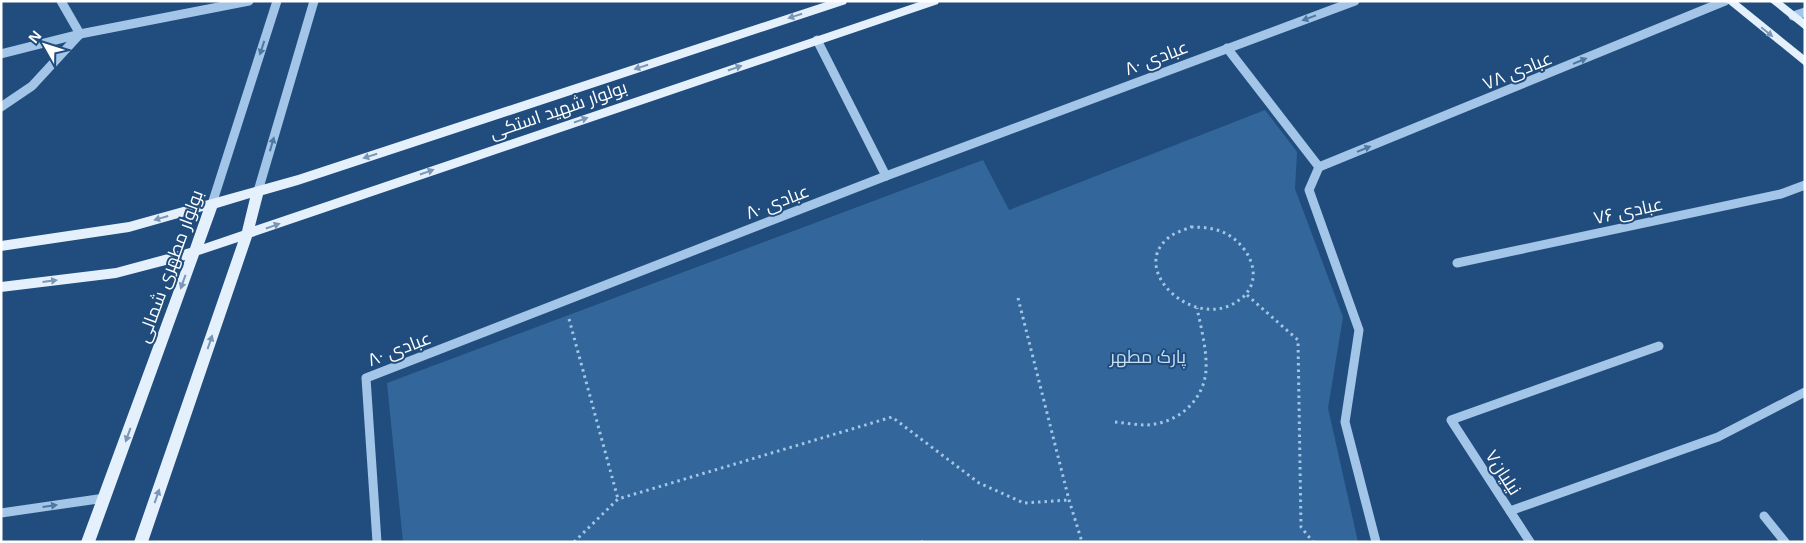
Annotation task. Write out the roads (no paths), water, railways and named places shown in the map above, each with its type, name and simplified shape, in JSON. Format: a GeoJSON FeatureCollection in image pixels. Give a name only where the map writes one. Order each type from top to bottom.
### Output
{"type":"FeatureCollection","features":[{"type":"Feature","properties":{"kind":"main road","name":"بولوار شهید استکی"},"geometry":{"type":"LineString","coordinates":[[1,246],[129,227],[298,180],[842,1]]}},
{"type":"Feature","properties":{"kind":"main road","name":"بولوار شهید استکی"},"geometry":{"type":"LineString","coordinates":[[1,287],[116,273],[194,252],[934,1]]}},
{"type":"Feature","properties":{"kind":"main road"},"geometry":{"type":"LineString","coordinates":[[1730,1],[1805,62]]}},
{"type":"Feature","properties":{"kind":"main road"},"geometry":{"type":"LineString","coordinates":[[1774,1],[1805,26]]}},
{"type":"Feature","properties":{"kind":"main road"},"geometry":{"type":"LineString","coordinates":[[141,542],[247,235],[258,191]]}},
{"type":"Feature","properties":{"kind":"main road","name":"بولوار مطهری شمالی"},"geometry":{"type":"LineString","coordinates":[[88,542],[212,204]]}},
{"type":"Feature","properties":{"kind":"street"},"geometry":{"type":"LineString","coordinates":[[62,1],[80,34]]}},
{"type":"Feature","properties":{"kind":"street"},"geometry":{"type":"LineString","coordinates":[[1,54],[80,34],[249,1]]}},
{"type":"Feature","properties":{"kind":"street","name":"بولوار مطهری شمالی"},"geometry":{"type":"LineString","coordinates":[[212,204],[277,1]]}},
{"type":"Feature","properties":{"kind":"street"},"geometry":{"type":"LineString","coordinates":[[258,191],[314,1]]}},
{"type":"Feature","properties":{"kind":"street","name":"عبادی ۸۰"},"geometry":{"type":"LineString","coordinates":[[377,542],[366,378],[886,176],[1355,1]]}},
{"type":"Feature","properties":{"kind":"street","name":"عبادی ۷۸"},"geometry":{"type":"LineString","coordinates":[[1319,167],[1726,1]]}},
{"type":"Feature","properties":{"kind":"street"},"geometry":{"type":"LineString","coordinates":[[1793,16],[1805,12]]}},
{"type":"Feature","properties":{"kind":"street"},"geometry":{"type":"LineString","coordinates":[[1,107],[32,86],[80,34]]}},
{"type":"Feature","properties":{"kind":"street"},"geometry":{"type":"LineString","coordinates":[[818,40],[886,176]]}},
{"type":"Feature","properties":{"kind":"street"},"geometry":{"type":"LineString","coordinates":[[1227,48],[1319,167],[1309,190],[1358,330],[1345,422],[1376,542]]}},
{"type":"Feature","properties":{"kind":"street","name":"عبادی ۷۶"},"geometry":{"type":"LineString","coordinates":[[1457,263],[1781,194],[1805,185]]}},
{"type":"Feature","properties":{"kind":"street","name":"نیلیان۷"},"geometry":{"type":"LineString","coordinates":[[1530,542],[1451,420],[1659,346]]}},
{"type":"Feature","properties":{"kind":"street"},"geometry":{"type":"LineString","coordinates":[[1510,511],[1718,437],[1805,392]]}},
{"type":"Feature","properties":{"kind":"street"},"geometry":{"type":"LineString","coordinates":[[1,513],[105,498]]}},
{"type":"Feature","properties":{"kind":"street"},"geometry":{"type":"LineString","coordinates":[[1764,516],[1785,542]]}},
{"type":"Feature","properties":{"kind":"park label","name":"پارک مطهر"},"geometry":{"type":"Point","coordinates":[1148,356]}}]}
